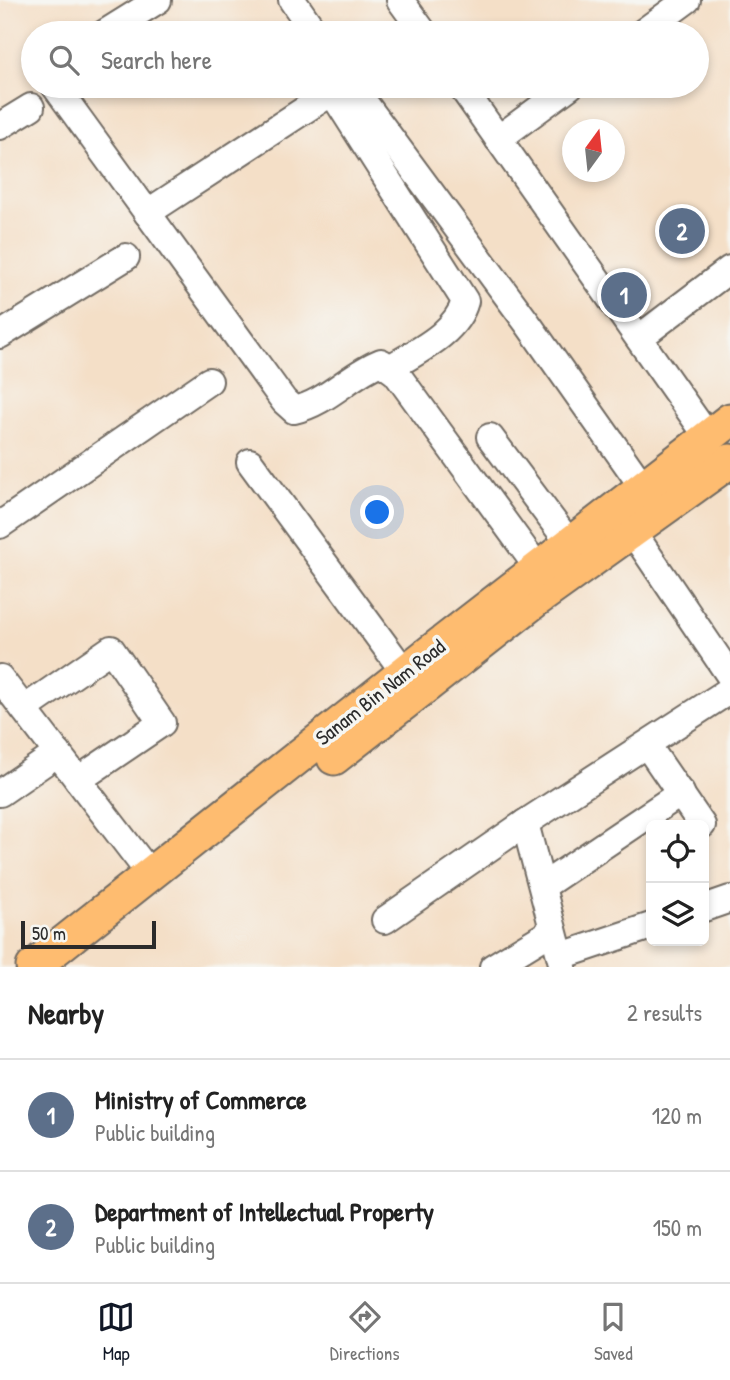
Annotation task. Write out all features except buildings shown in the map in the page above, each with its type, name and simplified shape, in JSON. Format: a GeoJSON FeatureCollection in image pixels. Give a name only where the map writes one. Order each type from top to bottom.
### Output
{"type":"FeatureCollection","features":[{"type":"Feature","properties":{"kind":"main road","name":"Sanam Bin Nam Road"},"geometry":{"type":"LineString","coordinates":[[33,967],[719,428]]}},
{"type":"Feature","properties":{"kind":"main road","name":"Sanam Bin Nam Road"},"geometry":{"type":"LineString","coordinates":[[67,967],[536,600],[730,461]]}},
{"type":"Feature","properties":{"kind":"street"},"geometry":{"type":"LineString","coordinates":[[124,21],[158,0]]}},
{"type":"Feature","properties":{"kind":"street"},"geometry":{"type":"LineString","coordinates":[[273,0],[287,21]]}},
{"type":"Feature","properties":{"kind":"street"},"geometry":{"type":"LineString","coordinates":[[292,0],[307,21]]}},
{"type":"Feature","properties":{"kind":"street"},"geometry":{"type":"LineString","coordinates":[[400,0],[415,21]]}},
{"type":"Feature","properties":{"kind":"street"},"geometry":{"type":"LineString","coordinates":[[658,21],[687,0]]}},
{"type":"Feature","properties":{"kind":"street"},"geometry":{"type":"LineString","coordinates":[[64,98],[284,401],[294,410],[308,407],[370,366],[381,362],[396,373],[538,568]]}},
{"type":"Feature","properties":{"kind":"street"},"geometry":{"type":"LineString","coordinates":[[147,213],[323,98]]}},
{"type":"Feature","properties":{"kind":"street"},"geometry":{"type":"LineString","coordinates":[[344,98],[465,301],[462,312],[439,337],[390,368]]}},
{"type":"Feature","properties":{"kind":"street"},"geometry":{"type":"LineString","coordinates":[[346,98],[528,324],[643,487]]}},
{"type":"Feature","properties":{"kind":"street"},"geometry":{"type":"LineString","coordinates":[[469,98],[639,338],[719,428]]}},
{"type":"Feature","properties":{"kind":"street"},"geometry":{"type":"LineString","coordinates":[[498,139],[554,98]]}},
{"type":"Feature","properties":{"kind":"street"},"geometry":{"type":"LineString","coordinates":[[0,126],[31,107]]}},
{"type":"Feature","properties":{"kind":"street"},"geometry":{"type":"LineString","coordinates":[[0,335],[126,257]]}},
{"type":"Feature","properties":{"kind":"street"},"geometry":{"type":"LineString","coordinates":[[639,338],[730,269]]}},
{"type":"Feature","properties":{"kind":"street"},"geometry":{"type":"LineString","coordinates":[[0,524],[209,381]]}},
{"type":"Feature","properties":{"kind":"street"},"geometry":{"type":"LineString","coordinates":[[490,437],[570,544]]}},
{"type":"Feature","properties":{"kind":"street"},"geometry":{"type":"LineString","coordinates":[[250,462],[405,673]]}},
{"type":"Feature","properties":{"kind":"street"},"geometry":{"type":"LineString","coordinates":[[632,531],[725,659]]}},
{"type":"Feature","properties":{"kind":"street"},"geometry":{"type":"LineString","coordinates":[[24,709],[111,649],[162,723],[78,780]]}},
{"type":"Feature","properties":{"kind":"street"},"geometry":{"type":"LineString","coordinates":[[0,678],[150,874]]}},
{"type":"Feature","properties":{"kind":"street"},"geometry":{"type":"LineString","coordinates":[[385,920],[526,823],[730,690]]}},
{"type":"Feature","properties":{"kind":"street"},"geometry":{"type":"LineString","coordinates":[[648,745],[699,820]]}},
{"type":"Feature","properties":{"kind":"street"},"geometry":{"type":"LineString","coordinates":[[0,793],[58,754]]}},
{"type":"Feature","properties":{"kind":"street"},"geometry":{"type":"LineString","coordinates":[[543,886],[681,793]]}},
{"type":"Feature","properties":{"kind":"street"},"geometry":{"type":"LineString","coordinates":[[526,823],[562,962],[646,928]]}},
{"type":"Feature","properties":{"kind":"street"},"geometry":{"type":"LineString","coordinates":[[709,906],[730,899]]}},
{"type":"Feature","properties":{"kind":"street"},"geometry":{"type":"LineString","coordinates":[[494,967],[552,931]]}},
{"type":"Feature","properties":{"kind":"place","name":"Department of Intellectual Property"},"geometry":{"type":"Point","coordinates":[682,231]}},
{"type":"Feature","properties":{"kind":"place","name":"Ministry of Commerce"},"geometry":{"type":"Point","coordinates":[624,295]}}]}
